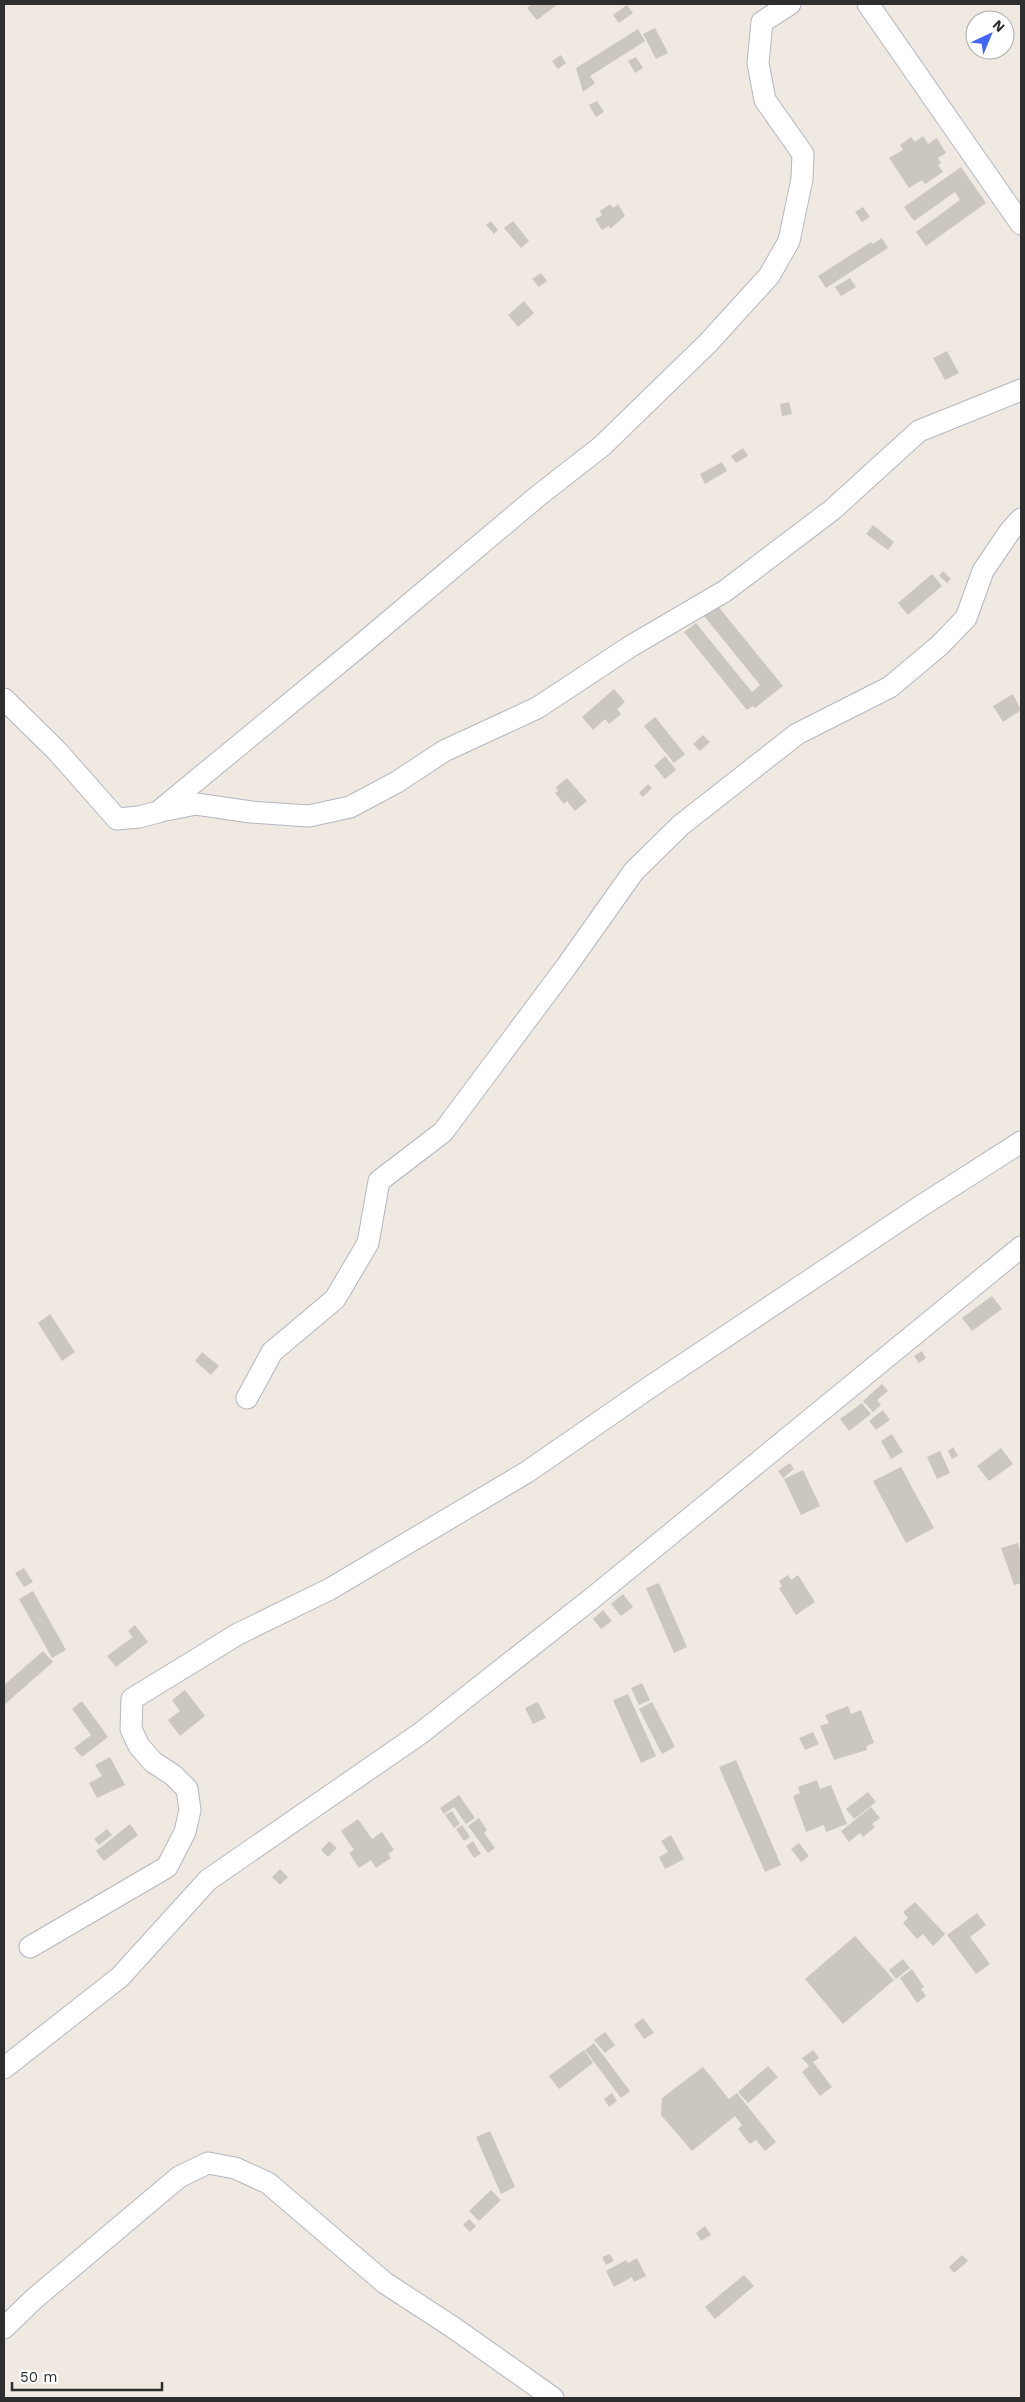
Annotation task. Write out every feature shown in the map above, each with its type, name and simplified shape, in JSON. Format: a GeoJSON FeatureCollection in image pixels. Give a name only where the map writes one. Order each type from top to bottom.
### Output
{"type":"FeatureCollection","features":[{"type":"Feature","properties":{"kind":"street"},"geometry":{"type":"LineString","coordinates":[[158,812],[538,496],[602,446],[708,343],[769,276],[789,241],[802,179],[803,154],[765,100],[758,63],[762,22],[790,4]]}},
{"type":"Feature","properties":{"kind":"street"},"geometry":{"type":"LineString","coordinates":[[868,4],[1021,224]]}},
{"type":"Feature","properties":{"kind":"street"},"geometry":{"type":"LineString","coordinates":[[4,699],[57,751],[118,819],[139,818],[196,804],[251,812],[309,816],[350,807],[398,782],[444,751],[537,708],[631,646],[725,591],[832,510],[919,431],[1021,390]]}},
{"type":"Feature","properties":{"kind":"street"},"geometry":{"type":"LineString","coordinates":[[247,1398],[272,1352],[335,1299],[368,1243],[379,1181],[442,1132],[555,982],[634,871],[681,825],[797,734],[890,687],[940,645],[966,618],[983,571],[1010,531],[1021,519]]}},
{"type":"Feature","properties":{"kind":"street"},"geometry":{"type":"LineString","coordinates":[[30,1946],[167,1867],[185,1832],[190,1810],[187,1789],[173,1775],[153,1762],[139,1746],[131,1729],[132,1699],[238,1634],[330,1589],[527,1472],[650,1387],[1021,1142]]}},
{"type":"Feature","properties":{"kind":"street"},"geometry":{"type":"LineString","coordinates":[[4,2068],[120,1977],[208,1880],[421,1733],[595,1596],[878,1362],[1021,1247]]}},
{"type":"Feature","properties":{"kind":"street"},"geometry":{"type":"LineString","coordinates":[[4,2328],[34,2299],[179,2177],[208,2163],[235,2168],[268,2183],[385,2283],[454,2328],[553,2398]]}},
{"type":"Feature","properties":{"kind":"building"},"geometry":{"type":"Polygon","coordinates":[[[532,4],[558,4],[537,20],[527,8],[532,4]]]}},
{"type":"Feature","properties":{"kind":"building"},"geometry":{"type":"Polygon","coordinates":[[[627,5],[633,13],[619,23],[613,15],[627,5]]]}},
{"type":"Feature","properties":{"kind":"building"},"geometry":{"type":"Polygon","coordinates":[[[655,28],[668,53],[656,59],[643,34],[655,28]]]}},
{"type":"Feature","properties":{"kind":"building"},"geometry":{"type":"Polygon","coordinates":[[[638,29],[645,41],[590,76],[595,83],[583,92],[576,68],[638,29]]]}},
{"type":"Feature","properties":{"kind":"building"},"geometry":{"type":"Polygon","coordinates":[[[561,55],[566,63],[558,69],[552,61],[561,55]]]}},
{"type":"Feature","properties":{"kind":"building"},"geometry":{"type":"Polygon","coordinates":[[[636,57],[643,68],[635,73],[628,61],[636,57]]]}},
{"type":"Feature","properties":{"kind":"building"},"geometry":{"type":"Polygon","coordinates":[[[597,101],[604,112],[596,117],[589,105],[597,101]]]}},
{"type":"Feature","properties":{"kind":"building"},"geometry":{"type":"Polygon","coordinates":[[[923,136],[928,144],[937,138],[946,153],[938,158],[941,163],[938,165],[943,172],[925,184],[922,180],[909,188],[889,158],[903,150],[900,145],[911,137],[915,142],[923,136]]]}},
{"type":"Feature","properties":{"kind":"building"},"geometry":{"type":"Polygon","coordinates":[[[961,167],[986,203],[926,246],[916,232],[960,200],[955,192],[914,221],[904,207],[961,167]]]}},
{"type":"Feature","properties":{"kind":"building"},"geometry":{"type":"Polygon","coordinates":[[[610,204],[613,208],[618,204],[625,216],[610,229],[609,226],[602,230],[595,219],[602,215],[600,211],[610,204]]]}},
{"type":"Feature","properties":{"kind":"building"},"geometry":{"type":"Polygon","coordinates":[[[863,207],[870,217],[862,222],[855,212],[863,207]]]}},
{"type":"Feature","properties":{"kind":"building"},"geometry":{"type":"Polygon","coordinates":[[[491,221],[498,230],[494,234],[486,225],[491,221]]]}},
{"type":"Feature","properties":{"kind":"building"},"geometry":{"type":"Polygon","coordinates":[[[513,221],[529,241],[521,248],[504,228],[513,221]]]}},
{"type":"Feature","properties":{"kind":"building"},"geometry":{"type":"Polygon","coordinates":[[[882,238],[888,248],[826,288],[818,276],[871,242],[873,244],[882,238]]]}},
{"type":"Feature","properties":{"kind":"building"},"geometry":{"type":"Polygon","coordinates":[[[541,273],[547,281],[539,287],[532,279],[541,273]]]}},
{"type":"Feature","properties":{"kind":"building"},"geometry":{"type":"Polygon","coordinates":[[[850,278],[856,287],[841,296],[835,287],[850,278]]]}},
{"type":"Feature","properties":{"kind":"building"},"geometry":{"type":"Polygon","coordinates":[[[524,301],[534,313],[518,327],[508,315],[524,301]]]}},
{"type":"Feature","properties":{"kind":"building"},"geometry":{"type":"Polygon","coordinates":[[[947,351],[959,373],[945,380],[933,358],[947,351]]]}},
{"type":"Feature","properties":{"kind":"building"},"geometry":{"type":"Polygon","coordinates":[[[789,402],[792,414],[782,416],[780,404],[789,402]]]}},
{"type":"Feature","properties":{"kind":"building"},"geometry":{"type":"Polygon","coordinates":[[[743,448],[748,456],[736,463],[731,456],[743,448]]]}},
{"type":"Feature","properties":{"kind":"building"},"geometry":{"type":"Polygon","coordinates":[[[722,462],[727,471],[705,484],[700,474],[722,462]]]}},
{"type":"Feature","properties":{"kind":"building"},"geometry":{"type":"Polygon","coordinates":[[[873,525],[894,542],[888,550],[866,534],[873,525]]]}},
{"type":"Feature","properties":{"kind":"building"},"geometry":{"type":"Polygon","coordinates":[[[943,571],[951,579],[947,583],[939,576],[943,571]]]}},
{"type":"Feature","properties":{"kind":"building"},"geometry":{"type":"Polygon","coordinates":[[[932,574],[942,586],[908,615],[898,603],[932,574]]]}},
{"type":"Feature","properties":{"kind":"building"},"geometry":{"type":"Polygon","coordinates":[[[717,605],[783,686],[755,708],[753,706],[747,710],[684,632],[696,623],[752,692],[760,685],[704,616],[717,605]]]}},
{"type":"Feature","properties":{"kind":"building"},"geometry":{"type":"Polygon","coordinates":[[[614,689],[625,702],[617,709],[621,714],[609,724],[605,719],[593,730],[582,717],[614,689]]]}},
{"type":"Feature","properties":{"kind":"building"},"geometry":{"type":"Polygon","coordinates":[[[1013,694],[1021,710],[1003,722],[993,706],[1013,694]]]}},
{"type":"Feature","properties":{"kind":"building"},"geometry":{"type":"Polygon","coordinates":[[[655,717],[685,754],[674,763],[644,726],[655,717]]]}},
{"type":"Feature","properties":{"kind":"building"},"geometry":{"type":"Polygon","coordinates":[[[703,735],[710,742],[700,751],[693,744],[703,735]]]}},
{"type":"Feature","properties":{"kind":"building"},"geometry":{"type":"Polygon","coordinates":[[[665,756],[676,770],[665,779],[654,766],[665,756]]]}},
{"type":"Feature","properties":{"kind":"building"},"geometry":{"type":"Polygon","coordinates":[[[567,778],[587,801],[575,811],[567,801],[564,804],[555,793],[558,791],[556,787],[567,778]]]}},
{"type":"Feature","properties":{"kind":"building"},"geometry":{"type":"Polygon","coordinates":[[[648,784],[652,788],[643,797],[639,793],[648,784]]]}},
{"type":"Feature","properties":{"kind":"building"},"geometry":{"type":"Polygon","coordinates":[[[992,1296],[1002,1309],[972,1331],[962,1318],[992,1296]]]}},
{"type":"Feature","properties":{"kind":"building"},"geometry":{"type":"Polygon","coordinates":[[[50,1314],[75,1352],[62,1361],[38,1323],[50,1314]]]}},
{"type":"Feature","properties":{"kind":"building"},"geometry":{"type":"Polygon","coordinates":[[[922,1351],[926,1358],[919,1363],[914,1356],[922,1351]]]}},
{"type":"Feature","properties":{"kind":"building"},"geometry":{"type":"Polygon","coordinates":[[[202,1352],[219,1366],[211,1375],[195,1361],[202,1352]]]}},
{"type":"Feature","properties":{"kind":"building"},"geometry":{"type":"Polygon","coordinates":[[[882,1384],[888,1391],[877,1400],[881,1405],[873,1412],[863,1401],[882,1384]]]}},
{"type":"Feature","properties":{"kind":"building"},"geometry":{"type":"Polygon","coordinates":[[[862,1403],[871,1414],[849,1431],[840,1419],[862,1403]]]}},
{"type":"Feature","properties":{"kind":"building"},"geometry":{"type":"Polygon","coordinates":[[[883,1410],[890,1420],[876,1430],[869,1421],[883,1410]]]}},
{"type":"Feature","properties":{"kind":"building"},"geometry":{"type":"Polygon","coordinates":[[[892,1434],[903,1452],[891,1459],[881,1441],[892,1434]]]}},
{"type":"Feature","properties":{"kind":"building"},"geometry":{"type":"Polygon","coordinates":[[[953,1447],[958,1456],[952,1459],[948,1451],[953,1447]]]}},
{"type":"Feature","properties":{"kind":"building"},"geometry":{"type":"Polygon","coordinates":[[[1001,1448],[1013,1464],[989,1481],[977,1466],[1001,1448]]]}},
{"type":"Feature","properties":{"kind":"building"},"geometry":{"type":"Polygon","coordinates":[[[940,1451],[950,1473],[937,1479],[927,1457],[940,1451]]]}},
{"type":"Feature","properties":{"kind":"building"},"geometry":{"type":"Polygon","coordinates":[[[790,1463],[794,1469],[783,1478],[778,1471],[790,1463]]]}},
{"type":"Feature","properties":{"kind":"building"},"geometry":{"type":"Polygon","coordinates":[[[901,1467],[934,1528],[906,1543],[873,1481],[901,1467]]]}},
{"type":"Feature","properties":{"kind":"building"},"geometry":{"type":"Polygon","coordinates":[[[803,1470],[820,1506],[801,1515],[784,1479],[803,1470]]]}},
{"type":"Feature","properties":{"kind":"building"},"geometry":{"type":"Polygon","coordinates":[[[1018,1543],[1021,1554],[1021,1583],[1014,1585],[1001,1548],[1018,1543]]]}},
{"type":"Feature","properties":{"kind":"building"},"geometry":{"type":"Polygon","coordinates":[[[24,1568],[33,1582],[24,1587],[15,1573],[24,1568]]]}},
{"type":"Feature","properties":{"kind":"building"},"geometry":{"type":"Polygon","coordinates":[[[788,1575],[791,1580],[798,1575],[815,1602],[796,1615],[779,1588],[782,1586],[779,1581],[788,1575]]]}},
{"type":"Feature","properties":{"kind":"building"},"geometry":{"type":"Polygon","coordinates":[[[659,1583],[687,1647],[674,1653],[646,1588],[659,1583]]]}},
{"type":"Feature","properties":{"kind":"building"},"geometry":{"type":"Polygon","coordinates":[[[33,1591],[66,1650],[52,1658],[19,1599],[33,1591]]]}},
{"type":"Feature","properties":{"kind":"building"},"geometry":{"type":"Polygon","coordinates":[[[623,1594],[633,1607],[621,1616],[611,1604],[623,1594]]]}},
{"type":"Feature","properties":{"kind":"building"},"geometry":{"type":"Polygon","coordinates":[[[603,1610],[612,1621],[601,1629],[593,1619],[603,1610]]]}},
{"type":"Feature","properties":{"kind":"building"},"geometry":{"type":"Polygon","coordinates":[[[135,1625],[148,1642],[116,1667],[107,1656],[133,1637],[128,1631],[135,1625]]]}},
{"type":"Feature","properties":{"kind":"building"},"geometry":{"type":"Polygon","coordinates":[[[43,1651],[53,1662],[4,1705],[4,1685],[43,1651]]]}},
{"type":"Feature","properties":{"kind":"building"},"geometry":{"type":"Polygon","coordinates":[[[642,1683],[650,1700],[639,1705],[631,1688],[642,1683]]]}},
{"type":"Feature","properties":{"kind":"building"},"geometry":{"type":"Polygon","coordinates":[[[185,1690],[205,1716],[180,1736],[168,1720],[180,1711],[172,1700],[185,1690]]]}},
{"type":"Feature","properties":{"kind":"building"},"geometry":{"type":"Polygon","coordinates":[[[628,1694],[656,1756],[641,1763],[613,1700],[628,1694]]]}},
{"type":"Feature","properties":{"kind":"building"},"geometry":{"type":"Polygon","coordinates":[[[82,1701],[108,1737],[82,1757],[74,1748],[91,1735],[72,1709],[82,1701]]]}},
{"type":"Feature","properties":{"kind":"building"},"geometry":{"type":"Polygon","coordinates":[[[538,1702],[546,1718],[533,1724],[525,1708],[538,1702]]]}},
{"type":"Feature","properties":{"kind":"building"},"geometry":{"type":"Polygon","coordinates":[[[652,1702],[675,1747],[662,1754],[639,1709],[652,1702]]]}},
{"type":"Feature","properties":{"kind":"building"},"geometry":{"type":"Polygon","coordinates":[[[848,1706],[851,1714],[861,1710],[874,1743],[866,1746],[867,1750],[834,1760],[820,1726],[829,1723],[825,1715],[848,1706]]]}},
{"type":"Feature","properties":{"kind":"building"},"geometry":{"type":"Polygon","coordinates":[[[813,1732],[819,1744],[805,1750],[799,1738],[813,1732]]]}},
{"type":"Feature","properties":{"kind":"building"},"geometry":{"type":"Polygon","coordinates":[[[110,1757],[125,1785],[97,1798],[89,1783],[102,1776],[95,1765],[110,1757]]]}},
{"type":"Feature","properties":{"kind":"building"},"geometry":{"type":"Polygon","coordinates":[[[736,1760],[781,1865],[765,1872],[719,1767],[736,1760]]]}},
{"type":"Feature","properties":{"kind":"building"},"geometry":{"type":"Polygon","coordinates":[[[817,1780],[820,1789],[831,1785],[847,1824],[826,1832],[824,1825],[806,1832],[793,1796],[800,1793],[798,1787],[817,1780]]]}},
{"type":"Feature","properties":{"kind":"building"},"geometry":{"type":"Polygon","coordinates":[[[868,1792],[876,1802],[854,1819],[846,1809],[868,1792]]]}},
{"type":"Feature","properties":{"kind":"building"},"geometry":{"type":"Polygon","coordinates":[[[459,1795],[475,1818],[466,1824],[454,1807],[444,1814],[440,1808],[459,1795]]]}},
{"type":"Feature","properties":{"kind":"building"},"geometry":{"type":"Polygon","coordinates":[[[871,1807],[880,1818],[872,1824],[875,1827],[863,1837],[860,1833],[849,1842],[841,1831],[871,1807]]]}},
{"type":"Feature","properties":{"kind":"building"},"geometry":{"type":"Polygon","coordinates":[[[452,1811],[460,1824],[454,1828],[445,1815],[452,1811]]]}},
{"type":"Feature","properties":{"kind":"building"},"geometry":{"type":"Polygon","coordinates":[[[479,1818],[487,1830],[484,1833],[495,1848],[488,1853],[468,1826],[479,1818]]]}},
{"type":"Feature","properties":{"kind":"building"},"geometry":{"type":"Polygon","coordinates":[[[358,1819],[372,1839],[382,1832],[394,1850],[388,1854],[391,1858],[376,1868],[371,1860],[359,1868],[349,1853],[354,1850],[341,1831],[358,1819]]]}},
{"type":"Feature","properties":{"kind":"building"},"geometry":{"type":"Polygon","coordinates":[[[130,1824],[138,1835],[104,1861],[96,1851],[130,1824]]]}},
{"type":"Feature","properties":{"kind":"building"},"geometry":{"type":"Polygon","coordinates":[[[462,1825],[470,1837],[464,1841],[456,1829],[462,1825]]]}},
{"type":"Feature","properties":{"kind":"building"},"geometry":{"type":"Polygon","coordinates":[[[107,1829],[112,1835],[99,1845],[94,1839],[107,1829]]]}},
{"type":"Feature","properties":{"kind":"building"},"geometry":{"type":"Polygon","coordinates":[[[671,1835],[684,1859],[665,1869],[659,1857],[668,1852],[661,1841],[671,1835]]]}},
{"type":"Feature","properties":{"kind":"building"},"geometry":{"type":"Polygon","coordinates":[[[329,1841],[337,1848],[328,1857],[321,1850],[329,1841]]]}},
{"type":"Feature","properties":{"kind":"building"},"geometry":{"type":"Polygon","coordinates":[[[473,1841],[481,1854],[474,1858],[466,1846],[473,1841]]]}},
{"type":"Feature","properties":{"kind":"building"},"geometry":{"type":"Polygon","coordinates":[[[799,1843],[809,1856],[801,1862],[791,1849],[799,1843]]]}},
{"type":"Feature","properties":{"kind":"building"},"geometry":{"type":"Polygon","coordinates":[[[280,1869],[288,1877],[280,1885],[272,1877],[280,1869]]]}},
{"type":"Feature","properties":{"kind":"building"},"geometry":{"type":"Polygon","coordinates":[[[915,1902],[945,1934],[933,1946],[923,1934],[917,1939],[903,1923],[908,1918],[903,1912],[915,1902]]]}},
{"type":"Feature","properties":{"kind":"building"},"geometry":{"type":"Polygon","coordinates":[[[977,1913],[986,1925],[970,1937],[990,1964],[976,1974],[947,1935],[977,1913]]]}},
{"type":"Feature","properties":{"kind":"building"},"geometry":{"type":"Polygon","coordinates":[[[855,1936],[894,1980],[843,2024],[805,1979],[855,1936]]]}},
{"type":"Feature","properties":{"kind":"building"},"geometry":{"type":"Polygon","coordinates":[[[903,1959],[910,1968],[896,1979],[889,1970],[903,1959]]]}},
{"type":"Feature","properties":{"kind":"building"},"geometry":{"type":"Polygon","coordinates":[[[912,1969],[924,1987],[921,1989],[926,1996],[917,2003],[900,1978],[912,1969]]]}},
{"type":"Feature","properties":{"kind":"building"},"geometry":{"type":"Polygon","coordinates":[[[643,2018],[654,2033],[644,2039],[634,2025],[643,2018]]]}},
{"type":"Feature","properties":{"kind":"building"},"geometry":{"type":"Polygon","coordinates":[[[605,2032],[615,2045],[605,2053],[594,2040],[605,2032]]]}},
{"type":"Feature","properties":{"kind":"building"},"geometry":{"type":"Polygon","coordinates":[[[594,2043],[630,2091],[621,2098],[585,2050],[594,2043]]]}},
{"type":"Feature","properties":{"kind":"building"},"geometry":{"type":"Polygon","coordinates":[[[584,2050],[593,2063],[559,2089],[549,2076],[584,2050]]]}},
{"type":"Feature","properties":{"kind":"building"},"geometry":{"type":"Polygon","coordinates":[[[813,2050],[819,2058],[813,2062],[832,2087],[820,2096],[802,2072],[809,2066],[802,2058],[813,2050]]]}},
{"type":"Feature","properties":{"kind":"building"},"geometry":{"type":"Polygon","coordinates":[[[768,2066],[778,2077],[748,2103],[738,2092],[768,2066]]]}},
{"type":"Feature","properties":{"kind":"building"},"geometry":{"type":"Polygon","coordinates":[[[703,2067],[729,2099],[737,2093],[776,2142],[765,2151],[756,2140],[750,2144],[738,2129],[742,2125],[735,2116],[692,2151],[661,2115],[662,2098],[703,2067]]]}},
{"type":"Feature","properties":{"kind":"building"},"geometry":{"type":"Polygon","coordinates":[[[612,2093],[617,2101],[609,2107],[604,2099],[612,2093]]]}},
{"type":"Feature","properties":{"kind":"building"},"geometry":{"type":"Polygon","coordinates":[[[490,2131],[515,2187],[501,2194],[476,2137],[490,2131]]]}},
{"type":"Feature","properties":{"kind":"building"},"geometry":{"type":"Polygon","coordinates":[[[491,2190],[501,2200],[479,2221],[469,2211],[491,2190]]]}},
{"type":"Feature","properties":{"kind":"building"},"geometry":{"type":"Polygon","coordinates":[[[469,2219],[476,2226],[470,2232],[463,2225],[469,2219]]]}},
{"type":"Feature","properties":{"kind":"building"},"geometry":{"type":"Polygon","coordinates":[[[705,2226],[711,2235],[701,2241],[696,2233],[705,2226]]]}},
{"type":"Feature","properties":{"kind":"building"},"geometry":{"type":"Polygon","coordinates":[[[610,2254],[614,2261],[606,2265],[602,2257],[610,2254]]]}},
{"type":"Feature","properties":{"kind":"building"},"geometry":{"type":"Polygon","coordinates":[[[962,2255],[968,2261],[954,2273],[949,2267],[962,2255]]]}},
{"type":"Feature","properties":{"kind":"building"},"geometry":{"type":"Polygon","coordinates":[[[637,2258],[646,2276],[634,2282],[632,2277],[614,2287],[606,2271],[626,2260],[628,2263],[637,2258]]]}},
{"type":"Feature","properties":{"kind":"building"},"geometry":{"type":"Polygon","coordinates":[[[744,2275],[754,2286],[715,2319],[705,2307],[744,2275]]]}}]}
